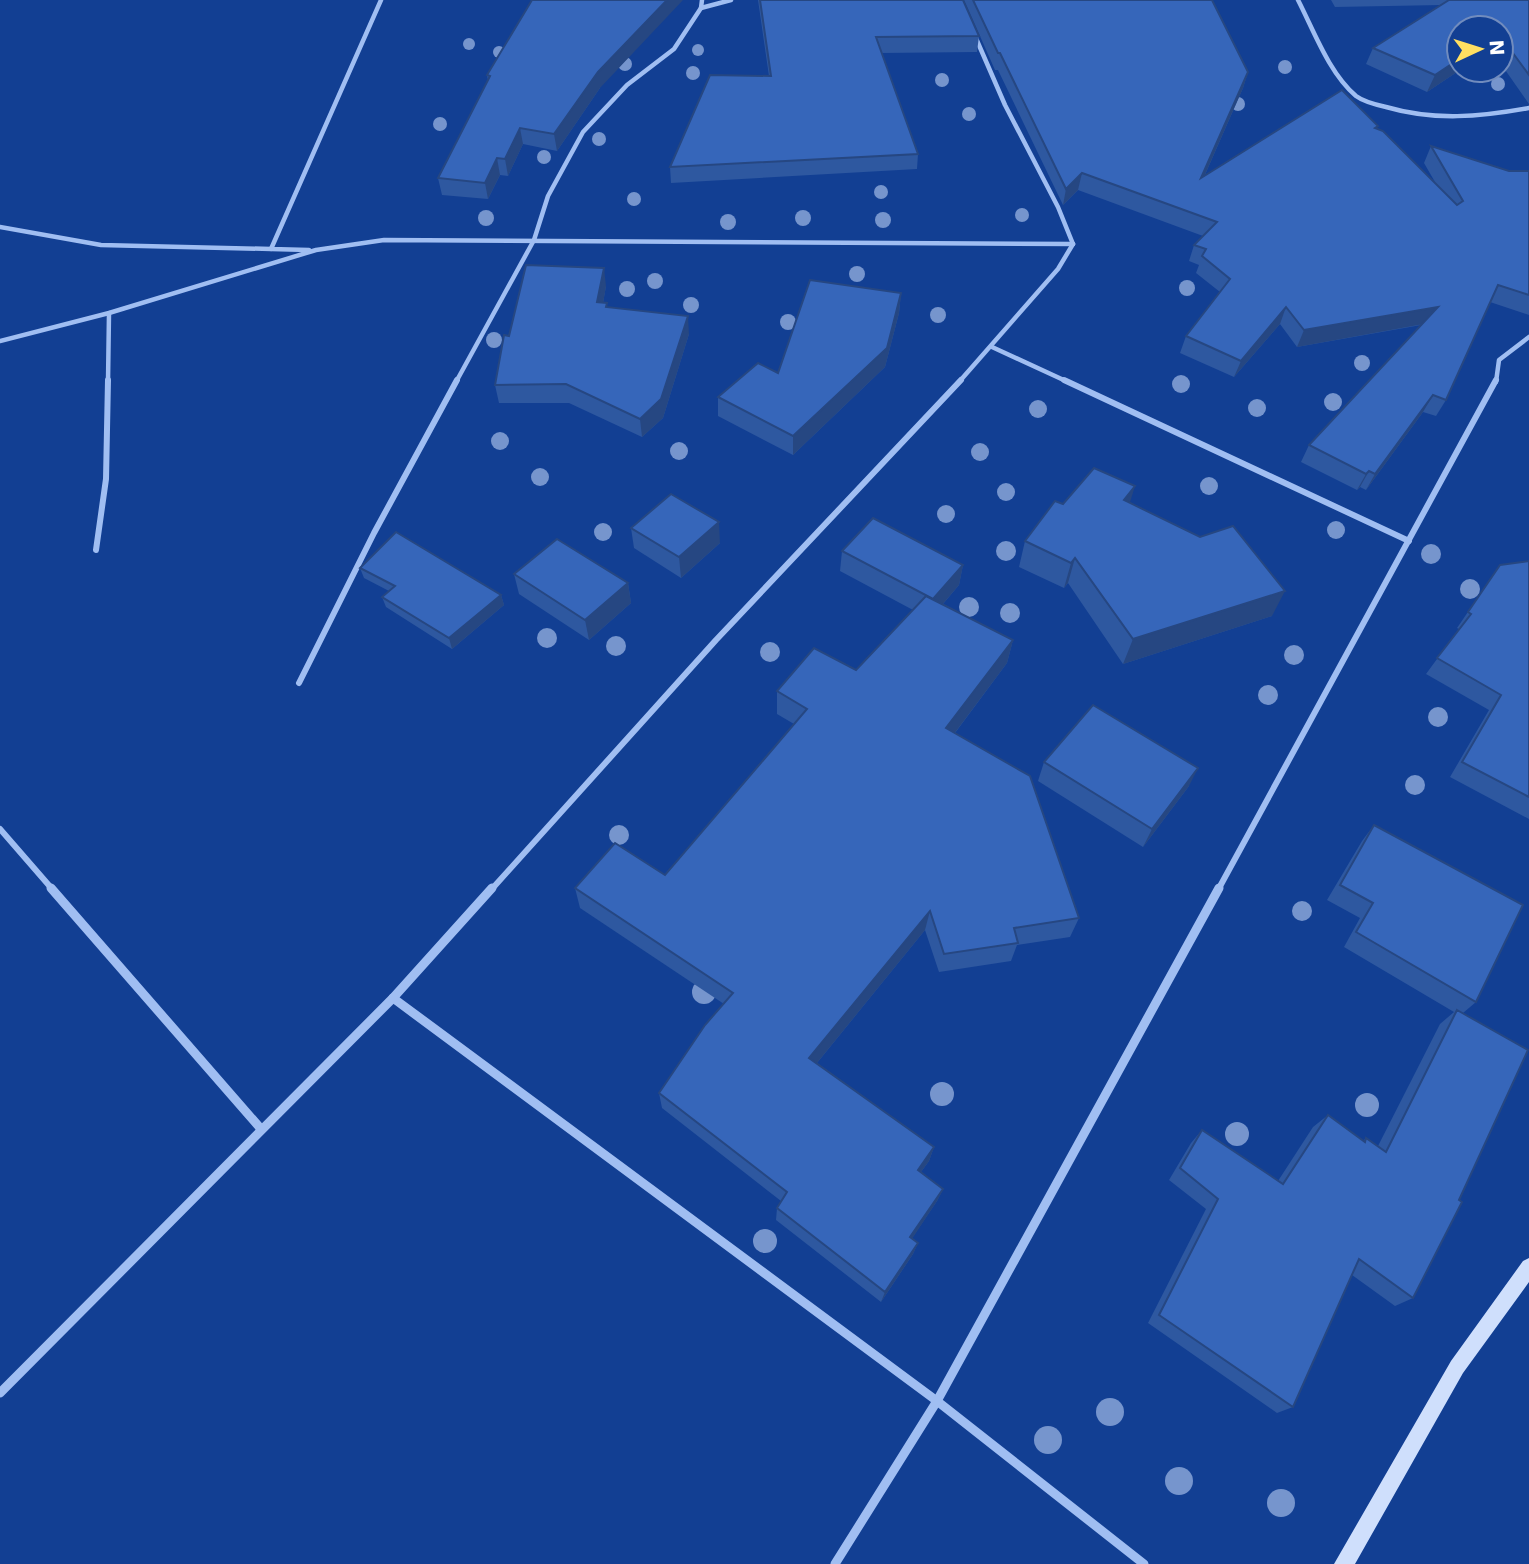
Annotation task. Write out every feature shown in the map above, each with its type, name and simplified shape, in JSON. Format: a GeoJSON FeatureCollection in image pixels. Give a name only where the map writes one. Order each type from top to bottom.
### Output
{"type":"FeatureCollection","features":[{"type":"Feature","properties":{"kind":"street"},"geometry":{"type":"LineString","coordinates":[[271,249],[381,0]]}},
{"type":"Feature","properties":{"kind":"street"},"geometry":{"type":"LineString","coordinates":[[299,683],[374,533],[534,240],[548,197],[583,132],[627,85],[674,49],[701,8],[702,0]]}},
{"type":"Feature","properties":{"kind":"street"},"geometry":{"type":"LineString","coordinates":[[701,8],[731,0]]}},
{"type":"Feature","properties":{"kind":"street"},"geometry":{"type":"LineString","coordinates":[[1298,0],[1325,52],[1357,98],[1407,115],[1438,119],[1529,108]]}},
{"type":"Feature","properties":{"kind":"street"},"geometry":{"type":"LineString","coordinates":[[970,23],[1005,105],[1058,207],[1073,244]]}},
{"type":"Feature","properties":{"kind":"street"},"geometry":{"type":"LineString","coordinates":[[0,227],[57,241],[116,247],[316,250]]}},
{"type":"Feature","properties":{"kind":"street"},"geometry":{"type":"LineString","coordinates":[[0,341],[109,313],[316,250],[384,240],[414,238],[1073,244]]}},
{"type":"Feature","properties":{"kind":"street"},"geometry":{"type":"LineString","coordinates":[[0,1393],[393,998],[716,640],[992,347],[1058,269],[1073,244]]}},
{"type":"Feature","properties":{"kind":"street"},"geometry":{"type":"LineString","coordinates":[[96,550],[106,480],[109,313]]}},
{"type":"Feature","properties":{"kind":"street"},"geometry":{"type":"LineString","coordinates":[[835,1564],[937,1401],[1496,382],[1499,360],[1529,337]]}},
{"type":"Feature","properties":{"kind":"street"},"geometry":{"type":"LineString","coordinates":[[992,347],[1409,541]]}},
{"type":"Feature","properties":{"kind":"street"},"geometry":{"type":"LineString","coordinates":[[0,829],[261,1129]]}},
{"type":"Feature","properties":{"kind":"street"},"geometry":{"type":"LineString","coordinates":[[393,998],[937,1401],[1144,1564]]}},
{"type":"Feature","properties":{"kind":"street"},"geometry":{"type":"LineString","coordinates":[[1345,1564],[1457,1367],[1529,1267]]}},
{"type":"Feature","properties":{"kind":"building"},"geometry":{"type":"Polygon","coordinates":[[[532,0],[667,0],[598,72],[554,134],[520,128],[505,159],[497,158],[485,183],[438,178],[490,76],[487,75],[532,0]]]}},
{"type":"Feature","properties":{"kind":"building"},"geometry":{"type":"Polygon","coordinates":[[[760,0],[963,0],[979,36],[876,37],[918,154],[670,167],[710,75],[771,76],[760,0]]]}},
{"type":"Feature","properties":{"kind":"building"},"geometry":{"type":"Polygon","coordinates":[[[973,0],[1212,0],[1248,72],[1201,178],[1342,90],[1378,126],[1375,128],[1383,131],[1457,205],[1463,201],[1431,146],[1509,171],[1529,171],[1529,295],[1498,285],[1446,400],[1433,395],[1375,474],[1369,471],[1366,474],[1309,445],[1438,307],[1304,330],[1286,307],[1241,361],[1186,336],[1230,279],[1202,256],[1206,249],[1194,245],[1217,222],[1082,173],[1066,189],[973,0]]]}},
{"type":"Feature","properties":{"kind":"building"},"geometry":{"type":"Polygon","coordinates":[[[1449,0],[1529,0],[1529,75],[1515,56],[1515,14],[1445,14],[1445,68],[1435,75],[1373,48],[1449,0]]]}},
{"type":"Feature","properties":{"kind":"building"},"geometry":{"type":"Polygon","coordinates":[[[526,265],[604,268],[597,302],[607,303],[606,307],[688,316],[661,399],[640,419],[566,384],[495,385],[504,335],[509,336],[526,265]]]}},
{"type":"Feature","properties":{"kind":"building"},"geometry":{"type":"Polygon","coordinates":[[[810,280],[901,293],[887,348],[793,436],[718,397],[758,363],[778,373],[810,280]]]}},
{"type":"Feature","properties":{"kind":"building"},"geometry":{"type":"Polygon","coordinates":[[[1094,468],[1135,486],[1124,500],[1200,537],[1233,526],[1285,591],[1133,639],[1075,558],[1071,563],[1025,541],[1055,501],[1063,504],[1094,468]]]}},
{"type":"Feature","properties":{"kind":"building"},"geometry":{"type":"Polygon","coordinates":[[[671,494],[719,522],[679,557],[631,528],[671,494]]]}},
{"type":"Feature","properties":{"kind":"building"},"geometry":{"type":"Polygon","coordinates":[[[873,518],[963,565],[933,599],[842,551],[873,518]]]}},
{"type":"Feature","properties":{"kind":"building"},"geometry":{"type":"Polygon","coordinates":[[[396,532],[501,595],[449,638],[382,597],[395,586],[360,568],[396,532]]]}},
{"type":"Feature","properties":{"kind":"building"},"geometry":{"type":"Polygon","coordinates":[[[557,539],[628,583],[585,620],[514,574],[557,539]]]}},
{"type":"Feature","properties":{"kind":"building"},"geometry":{"type":"Polygon","coordinates":[[[1529,561],[1529,797],[1462,762],[1501,695],[1437,658],[1471,614],[1468,612],[1500,565],[1529,561]]]}},
{"type":"Feature","properties":{"kind":"building"},"geometry":{"type":"Polygon","coordinates":[[[926,596],[1013,640],[946,728],[1030,776],[1079,918],[1014,928],[1018,943],[944,954],[930,911],[809,1058],[934,1147],[918,1170],[943,1189],[910,1237],[918,1243],[885,1292],[777,1208],[787,1192],[659,1093],[705,1025],[733,993],[575,888],[615,843],[665,875],[807,709],[777,691],[814,648],[856,670],[926,596]]]}},
{"type":"Feature","properties":{"kind":"building"},"geometry":{"type":"Polygon","coordinates":[[[1093,705],[1198,768],[1152,829],[1044,762],[1093,705]]]}},
{"type":"Feature","properties":{"kind":"building"},"geometry":{"type":"Polygon","coordinates":[[[1374,825],[1523,905],[1476,1002],[1356,932],[1373,903],[1340,885],[1374,825]]]}},
{"type":"Feature","properties":{"kind":"building"},"geometry":{"type":"Polygon","coordinates":[[[1457,1010],[1528,1050],[1459,1200],[1462,1202],[1413,1298],[1359,1259],[1293,1407],[1159,1315],[1218,1199],[1180,1168],[1202,1130],[1283,1184],[1328,1115],[1365,1142],[1366,1138],[1386,1152],[1457,1010]]]}}]}
